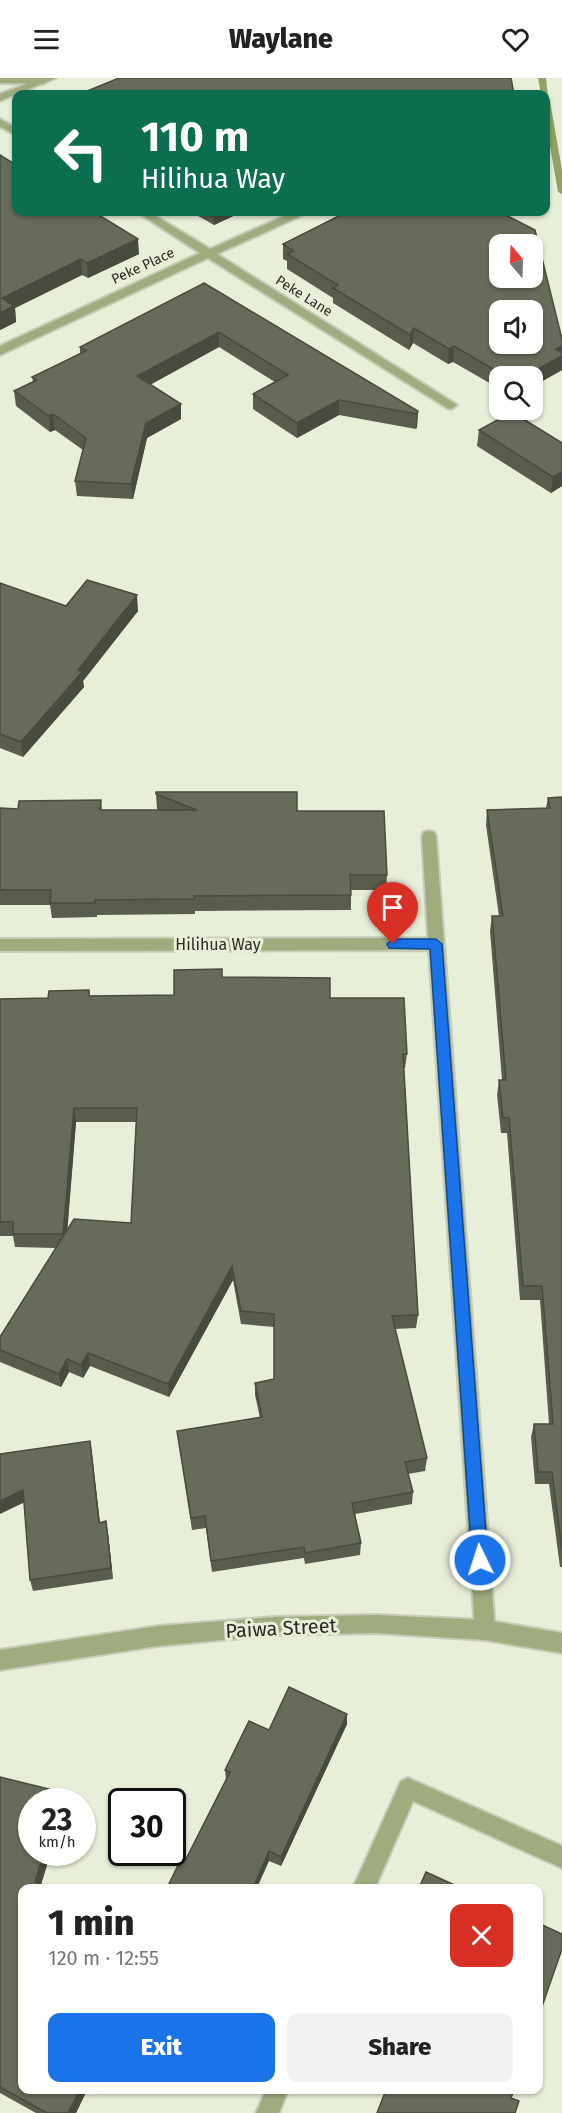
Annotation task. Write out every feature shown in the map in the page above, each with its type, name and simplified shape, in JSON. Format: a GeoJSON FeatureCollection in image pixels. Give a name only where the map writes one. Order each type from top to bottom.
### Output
{"type":"FeatureCollection","features":[{"type":"Feature","properties":{"kind":"street"},"geometry":{"type":"LineString","coordinates":[[0,80],[47,80]]}},
{"type":"Feature","properties":{"kind":"street"},"geometry":{"type":"LineString","coordinates":[[21,90],[47,80]]}},
{"type":"Feature","properties":{"kind":"street","name":"Peke Lane"},"geometry":{"type":"LineString","coordinates":[[148,216],[451,405]]}},
{"type":"Feature","properties":{"kind":"street","name":"Peke Place"},"geometry":{"type":"LineString","coordinates":[[0,351],[292,216]]}},
{"type":"Feature","properties":{"kind":"street"},"geometry":{"type":"LineString","coordinates":[[429,836],[485,1630]]}},
{"type":"Feature","properties":{"kind":"street","name":"Hilihua Way"},"geometry":{"type":"LineString","coordinates":[[0,945],[436,944]]}},
{"type":"Feature","properties":{"kind":"street","name":"Paiwa Street"},"geometry":{"type":"LineString","coordinates":[[0,1660],[158,1636],[275,1626],[376,1624],[485,1630],[562,1643]]}},
{"type":"Feature","properties":{"kind":"street"},"geometry":{"type":"LineString","coordinates":[[366,1884],[408,1788],[562,1857]]}},
{"type":"Feature","properties":{"kind":"street"},"geometry":{"type":"LineString","coordinates":[[267,2113],[275,2094]]}},
{"type":"Feature","properties":{"kind":"building"},"geometry":{"type":"Polygon","coordinates":[[[119,78],[511,78],[513,90],[90,90],[119,78]]]}},
{"type":"Feature","properties":{"kind":"building"},"geometry":{"type":"Polygon","coordinates":[[[0,155],[12,162],[12,216],[101,216],[138,239],[87,263],[81,259],[2,298],[14,306],[0,313],[0,155]]]}},
{"type":"Feature","properties":{"kind":"building"},"geometry":{"type":"Polygon","coordinates":[[[339,216],[508,216],[535,230],[536,234],[489,234],[489,288],[543,288],[543,262],[562,339],[562,346],[556,349],[562,353],[562,356],[543,366],[489,367],[454,346],[449,349],[414,328],[410,335],[333,288],[338,285],[287,254],[294,251],[283,244],[339,216]]]}},
{"type":"Feature","properties":{"kind":"building"},"geometry":{"type":"Polygon","coordinates":[[[204,283],[418,411],[417,414],[339,400],[297,423],[253,394],[288,375],[219,332],[137,376],[181,404],[146,423],[131,484],[75,481],[86,438],[53,414],[49,416],[14,391],[37,380],[32,377],[86,351],[80,347],[204,283]]]}},
{"type":"Feature","properties":{"kind":"building"},"geometry":{"type":"Polygon","coordinates":[[[497,420],[525,420],[562,443],[562,472],[553,477],[479,430],[497,420]]]}},
{"type":"Feature","properties":{"kind":"building"},"geometry":{"type":"Polygon","coordinates":[[[87,580],[137,595],[78,670],[82,672],[21,742],[0,734],[0,583],[66,606],[87,580]]]}},
{"type":"Feature","properties":{"kind":"building"},"geometry":{"type":"Polygon","coordinates":[[[156,792],[297,792],[297,811],[384,811],[387,875],[350,875],[351,895],[194,896],[194,899],[50,903],[51,890],[0,890],[0,808],[18,809],[19,801],[101,800],[100,810],[197,810],[156,794],[156,792]]]}},
{"type":"Feature","properties":{"kind":"building"},"geometry":{"type":"Polygon","coordinates":[[[562,797],[562,1550],[552,1472],[538,1472],[534,1424],[553,1424],[542,1286],[523,1286],[509,1118],[503,1118],[499,1080],[506,1080],[492,916],[503,916],[487,810],[550,808],[548,798],[562,797]]]}},
{"type":"Feature","properties":{"kind":"building"},"geometry":{"type":"Polygon","coordinates":[[[222,969],[222,977],[330,978],[330,998],[404,998],[407,1054],[403,1054],[418,1315],[392,1316],[427,1458],[405,1462],[413,1492],[352,1503],[361,1543],[305,1553],[304,1547],[211,1561],[205,1516],[191,1518],[177,1431],[262,1417],[255,1383],[274,1379],[274,1314],[241,1311],[232,1266],[168,1384],[88,1353],[81,1365],[67,1359],[59,1374],[0,1350],[0,1337],[74,1219],[131,1223],[137,1108],[74,1108],[63,1234],[13,1234],[13,1222],[0,1222],[0,999],[48,998],[49,991],[89,990],[89,996],[174,995],[174,970],[222,969]]]}},
{"type":"Feature","properties":{"kind":"building"},"geometry":{"type":"Polygon","coordinates":[[[90,1441],[99,1523],[106,1521],[111,1568],[30,1580],[23,1490],[0,1501],[0,1454],[90,1441]]]}},
{"type":"Feature","properties":{"kind":"building"},"geometry":{"type":"Polygon","coordinates":[[[289,1687],[347,1714],[281,1857],[269,1851],[255,1884],[169,1884],[178,1866],[186,1866],[186,1859],[230,1772],[225,1770],[249,1721],[269,1730],[289,1687]]]}},
{"type":"Feature","properties":{"kind":"building"},"geometry":{"type":"Polygon","coordinates":[[[0,1777],[45,1788],[18,1788],[18,1866],[40,1866],[35,1882],[40,1884],[18,1884],[18,2094],[78,2094],[68,2113],[47,2113],[0,2087],[0,1777]]]}},
{"type":"Feature","properties":{"kind":"building"},"geometry":{"type":"Polygon","coordinates":[[[426,1872],[452,1884],[421,1884],[426,1872]]]}},
{"type":"Feature","properties":{"kind":"building"},"geometry":{"type":"Polygon","coordinates":[[[543,1925],[562,1934],[562,1949],[543,2004],[543,1925]]]}},
{"type":"Feature","properties":{"kind":"building"},"geometry":{"type":"Polygon","coordinates":[[[384,2094],[512,2094],[511,2098],[519,2101],[515,2113],[377,2113],[384,2094]]]}},
{"type":"Feature","properties":{"kind":"waterway"},"geometry":{"type":"LineString","coordinates":[[542,78],[544,90]]}},
{"type":"Feature","properties":{"kind":"waterway"},"geometry":{"type":"LineString","coordinates":[[550,124],[562,192]]}},
{"type":"Feature","properties":{"kind":"route"},"geometry":{"type":"LineString","coordinates":[[393,944],[436,944],[480,1560]]}}]}
